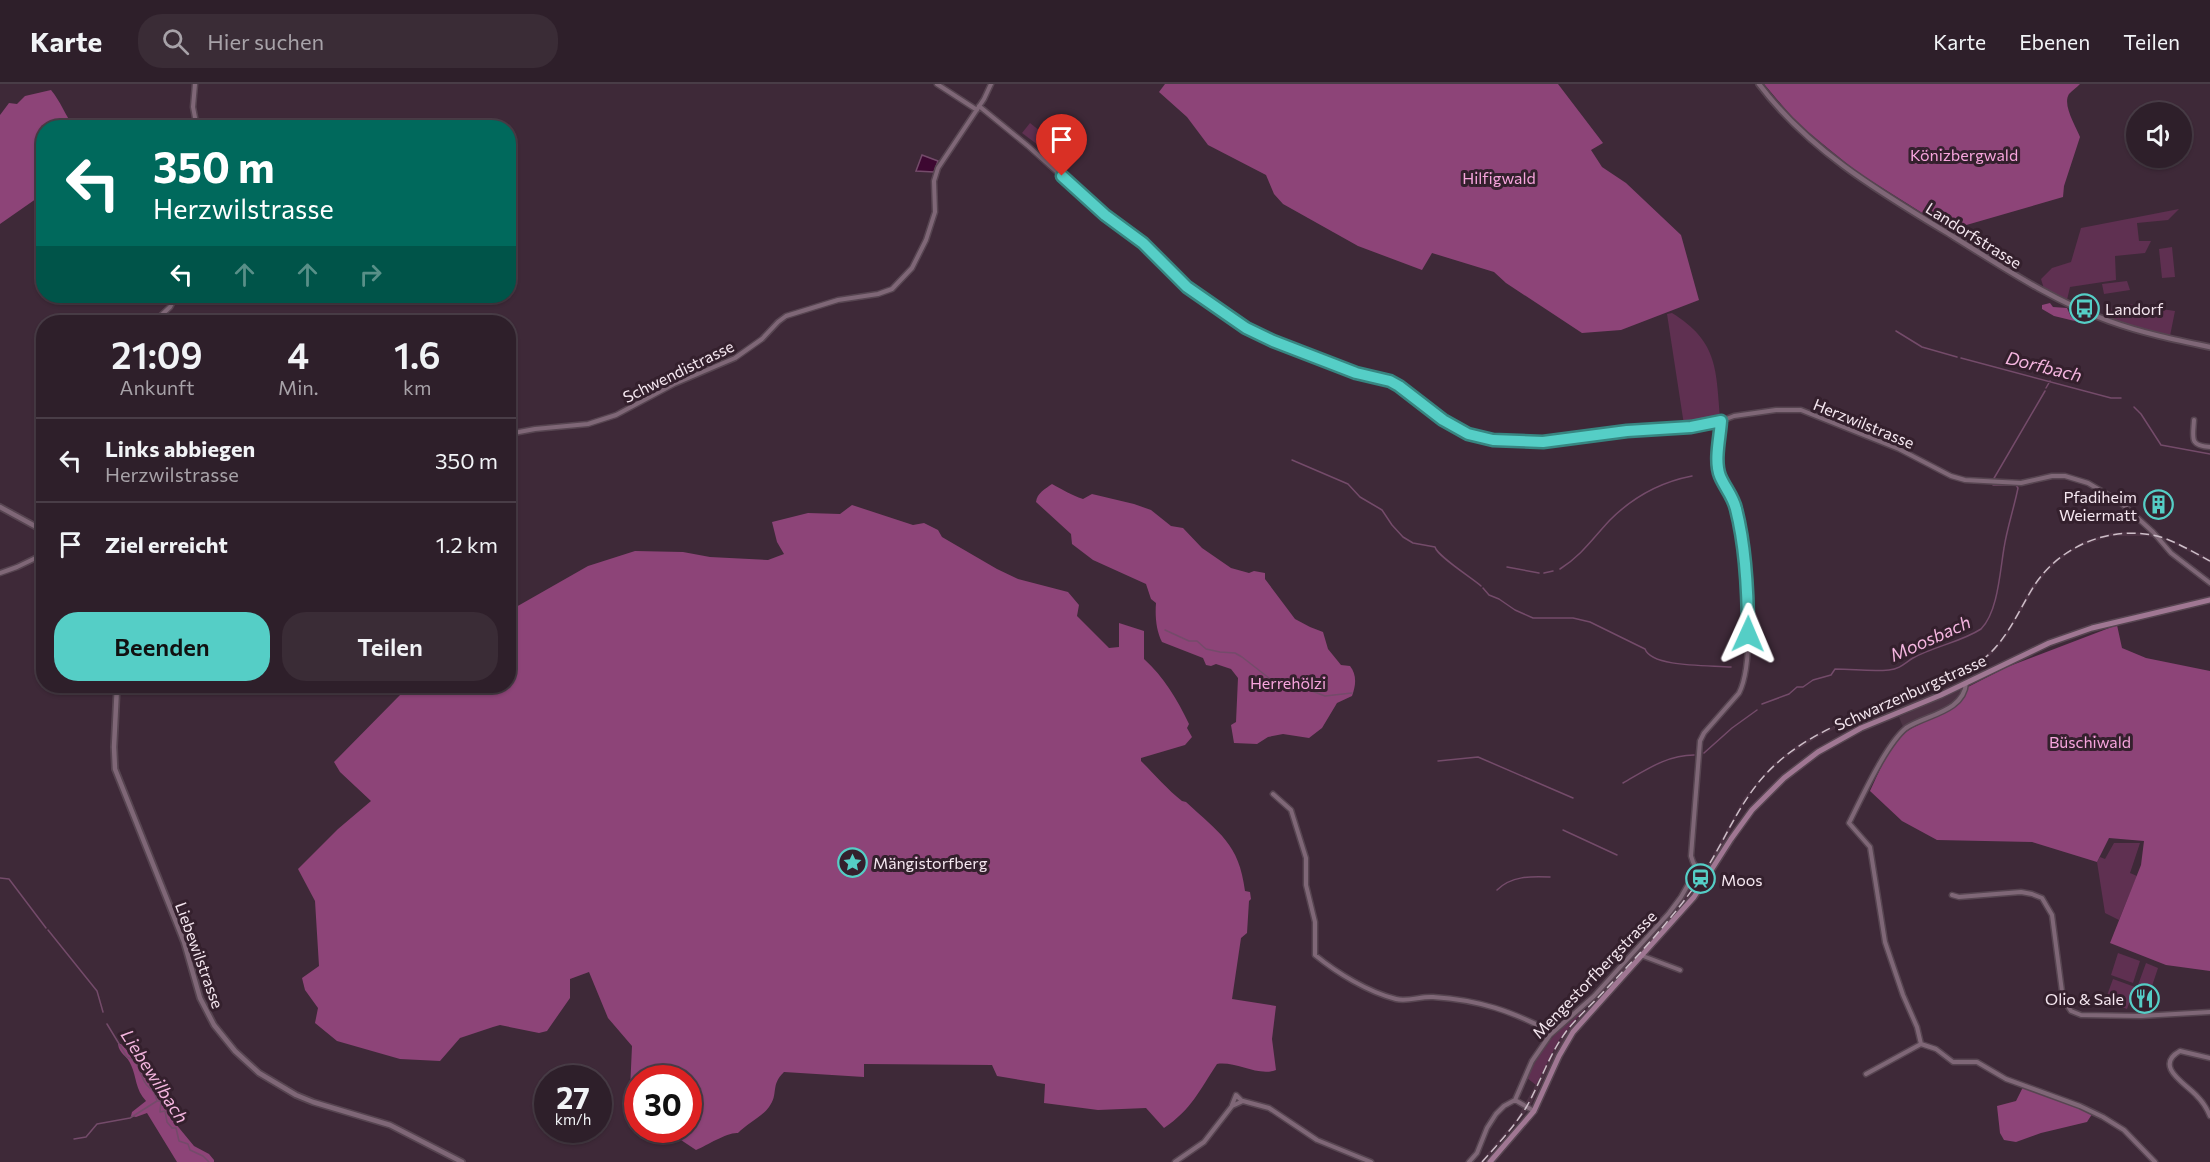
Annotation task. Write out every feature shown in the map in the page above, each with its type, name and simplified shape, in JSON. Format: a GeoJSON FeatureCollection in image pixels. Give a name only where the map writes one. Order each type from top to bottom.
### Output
{"type":"FeatureCollection","features":[{"type":"Feature","properties":{"kind":"main road","name":"Schwarzenburgstrasse"},"geometry":{"type":"LineString","coordinates":[[1490,1162],[1534,1111],[1570,1035],[1694,897],[1746,818],[1784,778],[1818,752],[1851,732],[1966,684],[2028,652],[2071,635],[2210,600]]}},
{"type":"Feature","properties":{"kind":"street"},"geometry":{"type":"LineString","coordinates":[[195,84],[193,108],[195,120]]}},
{"type":"Feature","properties":{"kind":"street","name":"Herzwilstrasse"},"geometry":{"type":"LineString","coordinates":[[937,84],[978,108],[1028,146],[1105,215],[1143,243],[1174,276],[1201,298],[1246,328],[1273,341],[1356,373],[1390,381],[1435,415],[1468,434],[1493,440],[1543,442],[1627,431],[1691,427],[1734,416],[1793,409],[1815,415],[1899,449],[1951,476],[1965,480],[2021,483],[2052,476],[2079,480],[2098,488],[2120,502],[2153,532],[2171,553],[2210,584]]}},
{"type":"Feature","properties":{"kind":"street","name":"Schwendistrasse"},"geometry":{"type":"LineString","coordinates":[[516,433],[588,424],[607,419],[680,382],[735,358],[762,339],[778,321],[786,316],[838,300],[878,294],[892,289],[909,272],[922,250],[935,212],[934,181],[938,168],[992,84]]}},
{"type":"Feature","properties":{"kind":"street","name":"Landorfstrasse"},"geometry":{"type":"LineString","coordinates":[[1759,84],[1797,128],[1838,162],[1890,198],[2034,286],[2110,322],[2145,333],[2210,346]]}},
{"type":"Feature","properties":{"kind":"street"},"geometry":{"type":"LineString","coordinates":[[161,315],[172,303]]}},
{"type":"Feature","properties":{"kind":"street"},"geometry":{"type":"LineString","coordinates":[[2194,420],[2193,439],[2195,443],[2199,446],[2210,447]]}},
{"type":"Feature","properties":{"kind":"street","name":"Mengestorfbergstrasse"},"geometry":{"type":"LineString","coordinates":[[1469,1162],[1477,1153],[1491,1121],[1504,1106],[1515,1100],[1532,1060],[1552,1032],[1594,996],[1669,913],[1697,869],[1691,856],[1700,741],[1704,733],[1739,693],[1744,678],[1747,644],[1748,603],[1739,526],[1734,501],[1721,478],[1718,466],[1721,421]]}},
{"type":"Feature","properties":{"kind":"street"},"geometry":{"type":"LineString","coordinates":[[0,507],[36,527]]}},
{"type":"Feature","properties":{"kind":"street"},"geometry":{"type":"LineString","coordinates":[[0,573],[36,558]]}},
{"type":"Feature","properties":{"kind":"street"},"geometry":{"type":"LineString","coordinates":[[1921,1044],[1917,1027],[1903,995],[1885,942],[1870,847],[1849,823],[1887,752],[1902,732],[1944,711],[1964,694],[1966,684]]}},
{"type":"Feature","properties":{"kind":"street","name":"Liebewilstrasse"},"geometry":{"type":"LineString","coordinates":[[117,693],[115,769],[184,942],[200,998],[214,1025],[246,1062],[285,1089],[313,1102],[390,1125],[462,1162]]}},
{"type":"Feature","properties":{"kind":"street"},"geometry":{"type":"LineString","coordinates":[[1273,794],[1291,810],[1306,858],[1306,885],[1315,922],[1315,955],[1357,982],[1392,998],[1402,1000],[1433,997],[1491,1006],[1509,1011],[1552,1032]]}},
{"type":"Feature","properties":{"kind":"street"},"geometry":{"type":"LineString","coordinates":[[1952,895],[1959,897],[2021,892],[2042,898],[2052,915],[2061,990],[2066,1006],[2070,1011],[2081,1016],[2210,1012]]}},
{"type":"Feature","properties":{"kind":"street"},"geometry":{"type":"LineString","coordinates":[[1643,956],[1680,970]]}},
{"type":"Feature","properties":{"kind":"street"},"geometry":{"type":"LineString","coordinates":[[1866,1074],[1921,1044],[1935,1049],[1953,1062],[1977,1062],[2006,1079],[2080,1106],[2103,1117],[2130,1135],[2155,1162]]}},
{"type":"Feature","properties":{"kind":"street"},"geometry":{"type":"LineString","coordinates":[[2210,1058],[2180,1051],[2174,1055],[2170,1066],[2172,1073],[2200,1099],[2210,1116]]}},
{"type":"Feature","properties":{"kind":"street"},"geometry":{"type":"LineString","coordinates":[[1175,1162],[1209,1138],[1232,1106],[1236,1095],[1243,1101],[1269,1108],[1317,1140],[1371,1162]]}},
{"type":"Feature","properties":{"kind":"street"},"geometry":{"type":"LineString","coordinates":[[1515,1100],[1534,1111]]}},
{"type":"Feature","properties":{"kind":"street"},"geometry":{"type":"LineString","coordinates":[[1232,1106],[1243,1101]]}},
{"type":"Feature","properties":{"kind":"shaded area"},"geometry":{"type":"Polygon","coordinates":[[[1030,123],[1050,139],[1042,148],[1022,133],[1030,123]]]}},
{"type":"Feature","properties":{"kind":"shaded area"},"geometry":{"type":"Polygon","coordinates":[[[922,155],[938,161],[934,172],[916,171],[922,155]]]}},
{"type":"Feature","properties":{"kind":"shaded area"},"geometry":{"type":"Polygon","coordinates":[[[2179,209],[2168,220],[2137,223],[2139,241],[2151,241],[2145,253],[2115,256],[2116,280],[2070,287],[2067,300],[2044,289],[2041,279],[2052,268],[2071,262],[2081,228],[2179,209]]]}},
{"type":"Feature","properties":{"kind":"shaded area"},"geometry":{"type":"Polygon","coordinates":[[[2172,247],[2175,277],[2162,278],[2159,249],[2172,247]]]}},
{"type":"Feature","properties":{"kind":"shaded area"},"geometry":{"type":"Polygon","coordinates":[[[2127,281],[2130,290],[2104,294],[2102,284],[2127,281]]]}},
{"type":"Feature","properties":{"kind":"shaded area"},"geometry":{"type":"Polygon","coordinates":[[[2128,304],[2175,311],[2170,336],[2107,317],[2106,308],[2111,307],[2113,318],[2123,317],[2121,306],[2128,304]]]}},
{"type":"Feature","properties":{"kind":"shaded area"},"geometry":{"type":"Polygon","coordinates":[[[1672,313],[1687,323],[1706,345],[1715,369],[1720,416],[1717,420],[1702,423],[1700,420],[1699,424],[1684,425],[1667,314],[1672,313]]]}},
{"type":"Feature","properties":{"kind":"shaded area"},"geometry":{"type":"Polygon","coordinates":[[[2111,533],[2147,533],[2177,542],[2210,559],[2210,563],[2171,542],[2147,536],[2111,536],[2079,547],[2059,560],[2046,573],[2007,636],[1978,666],[1821,735],[1782,760],[1762,779],[1744,802],[1714,862],[1699,886],[1572,1028],[1558,1050],[1529,1108],[1484,1162],[1480,1162],[1516,1120],[1564,1033],[1688,892],[1708,864],[1744,798],[1773,764],[1799,744],[1820,732],[1951,677],[1976,663],[2005,635],[2031,587],[2052,562],[2082,542],[2111,533]]]}},
{"type":"Feature","properties":{"kind":"shaded area"},"geometry":{"type":"Polygon","coordinates":[[[1963,689],[1960,697],[1943,711],[1910,725],[1905,732],[1899,717],[1963,689]]]}},
{"type":"Feature","properties":{"kind":"shaded area"},"geometry":{"type":"Polygon","coordinates":[[[2114,843],[2140,843],[2130,873],[2137,876],[2119,920],[2105,913],[2097,862],[2100,857],[2105,859],[2114,843]]]}},
{"type":"Feature","properties":{"kind":"shaded area"},"geometry":{"type":"Polygon","coordinates":[[[2118,953],[2140,961],[2133,983],[2111,975],[2118,953]]]}},
{"type":"Feature","properties":{"kind":"shaded area"},"geometry":{"type":"Polygon","coordinates":[[[2146,963],[2158,968],[2151,989],[2138,985],[2146,963]]]}},
{"type":"Feature","properties":{"kind":"shaded area"},"geometry":{"type":"Polygon","coordinates":[[[2113,979],[2135,987],[2127,1009],[2105,1001],[2113,979]]]}},
{"type":"Feature","properties":{"kind":"shaded area"},"geometry":{"type":"Polygon","coordinates":[[[1586,1005],[1559,1040],[1536,1085],[1527,1078],[1538,1056],[1586,1005]]]}},
{"type":"Feature","properties":{"kind":"green space","name":"Hilfigwald"},"geometry":{"type":"Polygon","coordinates":[[[1165,84],[1558,84],[1603,143],[1591,150],[1602,167],[1626,183],[1681,235],[1699,300],[1621,330],[1582,333],[1506,283],[1494,272],[1432,253],[1422,270],[1358,246],[1283,204],[1274,194],[1266,175],[1208,145],[1187,117],[1159,92],[1165,84]]]}},
{"type":"Feature","properties":{"kind":"green space","name":"Könizbergwald"},"geometry":{"type":"Polygon","coordinates":[[[1764,84],[2080,84],[2069,94],[2067,104],[2080,137],[2064,186],[2063,197],[1956,228],[1946,221],[1927,216],[1857,172],[1797,123],[1764,84]]]}},
{"type":"Feature","properties":{"kind":"green space"},"geometry":{"type":"Polygon","coordinates":[[[51,90],[69,120],[36,120],[36,199],[0,224],[0,115],[9,103],[17,104],[25,96],[51,90]]]}},
{"type":"Feature","properties":{"kind":"green space"},"geometry":{"type":"Polygon","coordinates":[[[2050,303],[2053,307],[2067,308],[2071,317],[2083,323],[2054,316],[2042,309],[2042,305],[2050,303]]]}},
{"type":"Feature","properties":{"kind":"green space","name":"Herrehölzi"},"geometry":{"type":"Polygon","coordinates":[[[1052,484],[1083,499],[1092,494],[1151,510],[1171,526],[1183,528],[1202,548],[1231,568],[1249,573],[1254,571],[1265,573],[1265,579],[1295,619],[1323,632],[1328,649],[1341,665],[1350,666],[1355,680],[1352,696],[1337,703],[1322,728],[1309,738],[1283,734],[1268,737],[1257,744],[1234,743],[1231,725],[1236,722],[1238,678],[1231,669],[1216,664],[1206,665],[1203,658],[1162,642],[1156,623],[1156,603],[1151,599],[1146,584],[1093,560],[1072,544],[1071,534],[1036,502],[1040,494],[1052,484]]]}},
{"type":"Feature","properties":{"kind":"green space"},"geometry":{"type":"Polygon","coordinates":[[[852,505],[913,525],[924,523],[938,530],[942,537],[997,569],[1018,579],[1068,592],[1079,605],[1077,616],[1109,648],[1119,647],[1119,623],[1144,631],[1144,659],[1158,673],[1175,697],[1189,724],[1187,728],[1192,737],[1185,745],[1141,758],[1141,761],[1171,792],[1186,802],[1218,831],[1238,861],[1245,891],[1250,892],[1251,899],[1247,933],[1241,938],[1232,999],[1276,1006],[1272,1039],[1276,1070],[1262,1072],[1217,1064],[1188,1107],[1164,1128],[1146,1108],[1098,1110],[1044,1103],[1045,1084],[997,1076],[992,1065],[864,1064],[864,1077],[784,1072],[777,1081],[772,1102],[763,1114],[738,1133],[723,1137],[696,1150],[686,1143],[702,1143],[702,1065],[631,1065],[632,1046],[608,1018],[589,972],[570,979],[570,998],[547,1031],[539,1033],[500,1025],[460,1038],[440,1061],[400,1059],[337,1041],[315,1023],[318,1008],[305,990],[302,978],[319,966],[315,901],[298,869],[338,829],[371,801],[340,772],[334,762],[403,693],[516,693],[516,607],[588,566],[635,551],[683,552],[710,557],[768,560],[784,554],[777,542],[772,522],[808,513],[840,514],[852,505]]]}},
{"type":"Feature","properties":{"kind":"green space","name":"Büschiwald"},"geometry":{"type":"Polygon","coordinates":[[[2117,625],[2122,648],[2146,658],[2210,671],[2210,971],[2166,965],[2110,943],[2141,865],[2144,841],[2109,838],[2097,862],[2032,842],[1937,840],[1902,821],[1870,791],[1885,759],[1900,737],[1913,727],[1951,709],[1965,696],[1968,687],[2007,667],[2117,625]]]}},
{"type":"Feature","properties":{"kind":"green space"},"geometry":{"type":"Polygon","coordinates":[[[118,1044],[121,1044],[141,1065],[146,1078],[164,1097],[175,1123],[194,1146],[209,1154],[214,1162],[177,1162],[147,1113],[136,1117],[131,1116],[132,1112],[146,1101],[138,1088],[130,1062],[118,1044]]]}},
{"type":"Feature","properties":{"kind":"green space"},"geometry":{"type":"Polygon","coordinates":[[[2023,1087],[2032,1088],[2094,1111],[2087,1122],[2041,1133],[2016,1142],[2004,1140],[2000,1133],[1997,1106],[2016,1101],[2023,1087]]]}},
{"type":"Feature","properties":{"kind":"waterway","name":"Dorfbach"},"geometry":{"type":"LineString","coordinates":[[1896,331],[1922,347],[1957,357]]}},
{"type":"Feature","properties":{"kind":"waterway","name":"Dorfbach"},"geometry":{"type":"LineString","coordinates":[[1961,358],[2111,398],[2121,398]]}},
{"type":"Feature","properties":{"kind":"waterway","name":"Moosbach"},"geometry":{"type":"LineString","coordinates":[[2046,388],[2050,381]]}},
{"type":"Feature","properties":{"kind":"waterway","name":"Moosbach"},"geometry":{"type":"LineString","coordinates":[[1993,480],[2045,391]]}},
{"type":"Feature","properties":{"kind":"waterway","name":"Dorfbach"},"geometry":{"type":"LineString","coordinates":[[2134,407],[2161,445],[2210,454]]}},
{"type":"Feature","properties":{"kind":"waterway"},"geometry":{"type":"LineString","coordinates":[[1292,460],[1348,484],[1360,497],[1382,510],[1403,537],[1413,543],[1435,547],[1448,561],[1481,586]]}},
{"type":"Feature","properties":{"kind":"waterway"},"geometry":{"type":"LineString","coordinates":[[1560,569],[1581,552],[1628,504],[1658,486],[1692,476]]}},
{"type":"Feature","properties":{"kind":"waterway","name":"Moosbach"},"geometry":{"type":"LineString","coordinates":[[1762,704],[1789,694],[1797,687],[1803,687],[1813,680],[1831,675],[1835,669],[1889,670],[1981,629],[1987,622],[1995,602],[2005,540],[2018,488],[2016,485],[1993,485]]}},
{"type":"Feature","properties":{"kind":"waterway"},"geometry":{"type":"LineString","coordinates":[[1507,567],[1539,573]]}},
{"type":"Feature","properties":{"kind":"waterway"},"geometry":{"type":"LineString","coordinates":[[1544,573],[1553,571]]}},
{"type":"Feature","properties":{"kind":"waterway"},"geometry":{"type":"LineString","coordinates":[[1483,588],[1489,595],[1533,618],[1573,618],[1590,622],[1645,649],[1659,660],[1670,663],[1731,667]]}},
{"type":"Feature","properties":{"kind":"waterway","name":"Moosbach"},"geometry":{"type":"LineString","coordinates":[[1165,630],[1189,641],[1197,641],[1206,649],[1235,653],[1278,685],[1304,688],[1325,696],[1352,693]]}},
{"type":"Feature","properties":{"kind":"waterway","name":"Moosbach"},"geometry":{"type":"LineString","coordinates":[[1704,753],[1757,710]]}},
{"type":"Feature","properties":{"kind":"waterway","name":"Moosbach"},"geometry":{"type":"LineString","coordinates":[[1623,783],[1666,760],[1694,755]]}},
{"type":"Feature","properties":{"kind":"waterway","name":"Moosbach"},"geometry":{"type":"LineString","coordinates":[[1438,761],[1478,757],[1573,798]]}},
{"type":"Feature","properties":{"kind":"waterway"},"geometry":{"type":"LineString","coordinates":[[1563,830],[1617,855]]}},
{"type":"Feature","properties":{"kind":"waterway"},"geometry":{"type":"LineString","coordinates":[[1497,890],[1515,879],[1550,877]]}},
{"type":"Feature","properties":{"kind":"waterway","name":"Liebewilbach"},"geometry":{"type":"LineString","coordinates":[[0,878],[9,879],[46,928]]}},
{"type":"Feature","properties":{"kind":"waterway","name":"Liebewilbach"},"geometry":{"type":"LineString","coordinates":[[48,930],[97,991],[103,1012]]}},
{"type":"Feature","properties":{"kind":"waterway","name":"Liebewilbach"},"geometry":{"type":"LineString","coordinates":[[107,1024],[127,1057],[136,1064],[157,1101],[161,1101],[160,1112],[165,1111],[167,1122],[172,1128],[176,1128],[179,1141],[188,1144],[190,1150],[203,1156],[209,1162]]}},
{"type":"Feature","properties":{"kind":"waterway"},"geometry":{"type":"LineString","coordinates":[[74,1139],[86,1137],[97,1124],[130,1118],[157,1101]]}},
{"type":"Feature","properties":{"kind":"railway"},"geometry":{"type":"LineString","coordinates":[[1482,1162],[1527,1106],[1551,1057],[1568,1029],[1642,951],[1677,910],[1707,868],[1752,791],[1776,764],[1809,739],[1828,729],[1948,680],[1975,666],[2005,636],[2045,571],[2074,548],[2108,536],[2127,533],[2145,534],[2170,540],[2210,561]]}},
{"type":"Feature","properties":{"kind":"place","name":"Landorf"},"geometry":{"type":"Point","coordinates":[2084,308]}},
{"type":"Feature","properties":{"kind":"place","name":"Pfadiheim Weiermatt"},"geometry":{"type":"Point","coordinates":[2158,505]}},
{"type":"Feature","properties":{"kind":"place","name":"Mängistorfberg"},"geometry":{"type":"Point","coordinates":[852,862]}},
{"type":"Feature","properties":{"kind":"place","name":"Moos"},"geometry":{"type":"Point","coordinates":[1700,879]}},
{"type":"Feature","properties":{"kind":"place","name":"Olio & Sale"},"geometry":{"type":"Point","coordinates":[2145,998]}},
{"type":"Feature","properties":{"kind":"route"},"geometry":{"type":"LineString","coordinates":[[1062,176],[1105,215],[1143,243],[1187,287],[1246,328],[1273,341],[1356,373],[1390,381],[1443,420],[1468,434],[1493,440],[1543,442],[1627,431],[1691,427],[1721,421],[1719,473],[1731,493],[1736,508],[1748,603],[1748,634]]}}]}
